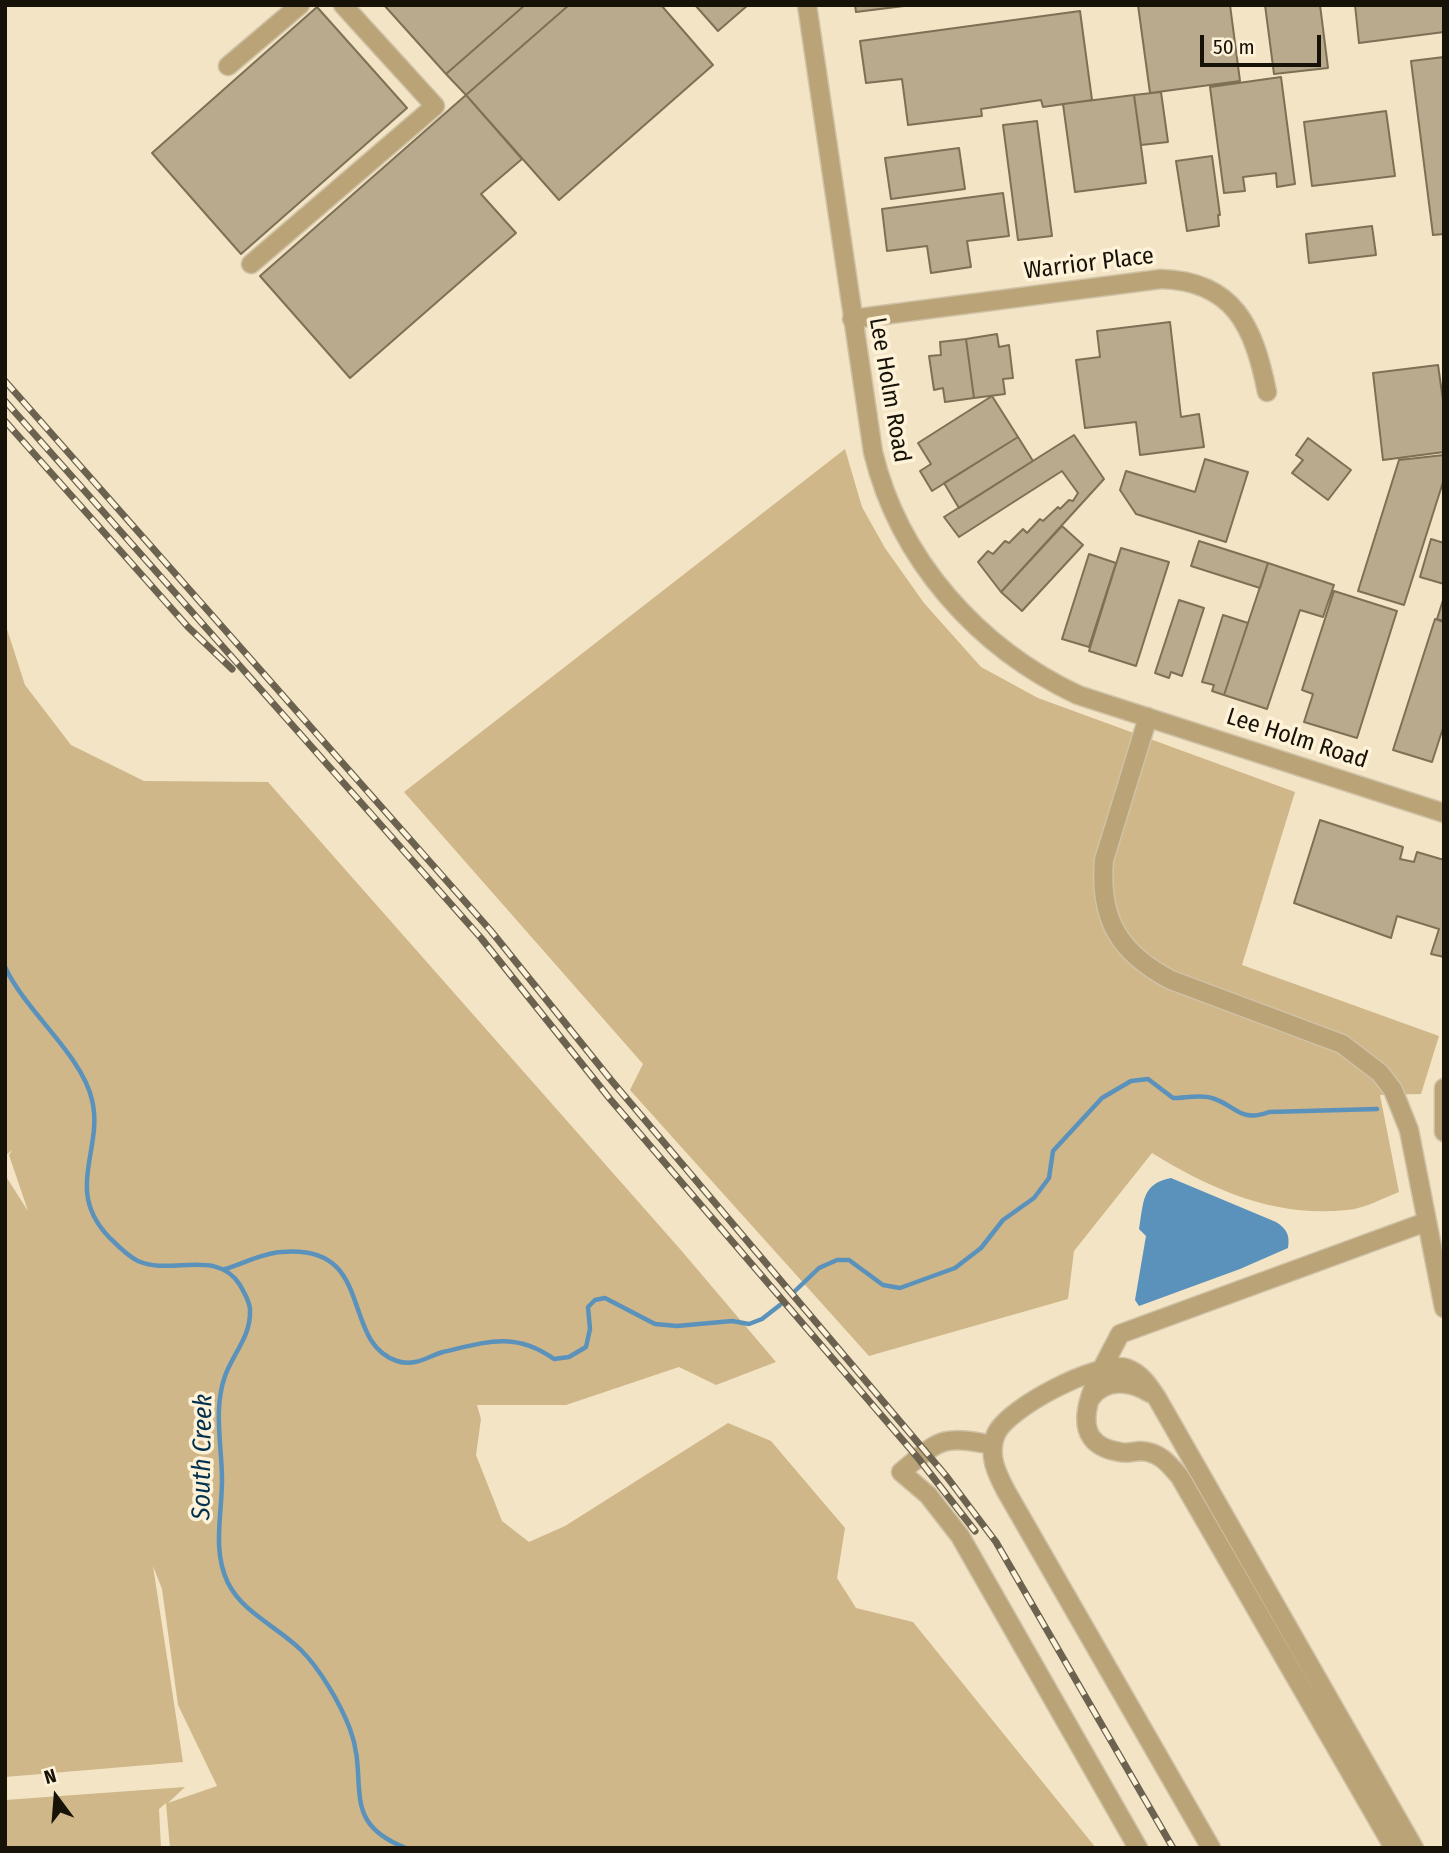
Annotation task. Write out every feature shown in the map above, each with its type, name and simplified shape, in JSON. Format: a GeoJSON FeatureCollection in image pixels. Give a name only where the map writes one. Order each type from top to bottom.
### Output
{"type":"FeatureCollection","features":[{"type":"Feature","properties":{"kind":"street"},"geometry":{"type":"LineString","coordinates":[[228,66],[300,5]]}},
{"type":"Feature","properties":{"kind":"street"},"geometry":{"type":"LineString","coordinates":[[251,264],[435,106],[343,5]]}},
{"type":"Feature","properties":{"kind":"street","name":"Lee Holm Road"},"geometry":{"type":"LineString","coordinates":[[807,5],[852,319],[877,470],[897,520],[933,579],[975,626],[1056,685],[1444,813]]}},
{"type":"Feature","properties":{"kind":"street","name":"Warrior Place"},"geometry":{"type":"LineString","coordinates":[[852,319],[1161,279],[1179,280],[1217,292],[1239,316],[1259,351],[1267,392]]}},
{"type":"Feature","properties":{"kind":"street"},"geometry":{"type":"LineString","coordinates":[[1148,717],[1104,860],[1105,904],[1111,923],[1126,947],[1147,968],[1171,980],[1342,1044],[1380,1073],[1393,1090],[1405,1120],[1444,1308]]}},
{"type":"Feature","properties":{"kind":"street"},"geometry":{"type":"LineString","coordinates":[[1444,1088],[1444,1132]]}},
{"type":"Feature","properties":{"kind":"street"},"geometry":{"type":"LineString","coordinates":[[1394,1848],[1180,1477],[1166,1461],[1155,1454],[1116,1452],[1096,1443],[1085,1417],[1087,1404],[1120,1334],[1426,1222]]}},
{"type":"Feature","properties":{"kind":"street"},"geometry":{"type":"LineString","coordinates":[[1211,1848],[996,1472],[993,1445],[995,1436],[1009,1416],[1104,1367],[1127,1368],[1138,1374],[1157,1398],[1414,1848]]}},
{"type":"Feature","properties":{"kind":"street"},"geometry":{"type":"LineString","coordinates":[[1087,1404],[1093,1394],[1115,1383],[1140,1387],[1157,1398]]}},
{"type":"Feature","properties":{"kind":"street"},"geometry":{"type":"LineString","coordinates":[[993,1445],[945,1440],[936,1443],[901,1472],[928,1495],[960,1536],[1138,1848]]}},
{"type":"Feature","properties":{"kind":"shaded area"},"geometry":{"type":"Polygon","coordinates":[[[845,449],[862,507],[885,548],[924,603],[981,667],[1038,698],[1295,792],[1242,965],[1439,1036],[1421,1094],[1380,1095],[1399,1192],[1353,1209],[1295,1210],[1245,1198],[1221,1189],[1152,1153],[1074,1251],[1068,1299],[869,1356],[630,1090],[643,1064],[404,792],[845,449]]]}},
{"type":"Feature","properties":{"kind":"shaded area"},"geometry":{"type":"Polygon","coordinates":[[[5,623],[25,685],[71,745],[144,781],[268,782],[680,1249],[776,1362],[716,1385],[679,1367],[566,1405],[477,1405],[481,1419],[476,1455],[502,1521],[529,1542],[565,1526],[728,1423],[771,1441],[845,1528],[837,1578],[856,1608],[913,1622],[1096,1848],[170,1848],[166,1803],[159,1809],[161,1848],[5,1848],[5,1800],[185,1787],[168,1803],[217,1786],[178,1705],[162,1589],[153,1566],[183,1762],[5,1777],[5,1175],[28,1211],[9,1155],[12,1150],[5,1156],[5,623]]]}},
{"type":"Feature","properties":{"kind":"water"},"geometry":{"type":"Polygon","coordinates":[[[1171,1178],[1276,1222],[1287,1233],[1288,1248],[1240,1269],[1139,1306],[1135,1300],[1146,1236],[1139,1229],[1143,1203],[1154,1185],[1171,1178]]]}},
{"type":"Feature","properties":{"kind":"building"},"geometry":{"type":"Polygon","coordinates":[[[384,5],[525,5],[446,74],[384,5]]]}},
{"type":"Feature","properties":{"kind":"building"},"geometry":{"type":"Polygon","coordinates":[[[525,5],[569,5],[466,95],[446,74],[525,5]]]}},
{"type":"Feature","properties":{"kind":"building"},"geometry":{"type":"Polygon","coordinates":[[[569,5],[661,5],[713,65],[559,200],[466,95],[569,5]]]}},
{"type":"Feature","properties":{"kind":"building"},"geometry":{"type":"Polygon","coordinates":[[[695,5],[748,5],[718,31],[695,5]]]}},
{"type":"Feature","properties":{"kind":"building"},"geometry":{"type":"Polygon","coordinates":[[[855,5],[912,5],[856,12],[855,5]]]}},
{"type":"Feature","properties":{"kind":"building"},"geometry":{"type":"Polygon","coordinates":[[[1138,5],[1230,5],[1240,81],[1150,93],[1138,5]]]}},
{"type":"Feature","properties":{"kind":"building"},"geometry":{"type":"Polygon","coordinates":[[[1265,5],[1320,5],[1328,68],[1274,74],[1265,5]]]}},
{"type":"Feature","properties":{"kind":"building"},"geometry":{"type":"Polygon","coordinates":[[[1355,5],[1444,5],[1444,32],[1359,43],[1355,5]]]}},
{"type":"Feature","properties":{"kind":"building"},"geometry":{"type":"Polygon","coordinates":[[[317,7],[407,108],[241,254],[152,153],[317,7]]]}},
{"type":"Feature","properties":{"kind":"building"},"geometry":{"type":"Polygon","coordinates":[[[1080,11],[1092,100],[1043,107],[1041,100],[981,109],[982,116],[908,125],[902,79],[866,83],[860,41],[1080,11]]]}},
{"type":"Feature","properties":{"kind":"building"},"geometry":{"type":"Polygon","coordinates":[[[1444,57],[1444,234],[1433,235],[1411,61],[1444,57]]]}},
{"type":"Feature","properties":{"kind":"building"},"geometry":{"type":"Polygon","coordinates":[[[1281,77],[1295,184],[1277,187],[1276,173],[1243,177],[1245,191],[1224,193],[1210,87],[1281,77]]]}},
{"type":"Feature","properties":{"kind":"building"},"geometry":{"type":"Polygon","coordinates":[[[1161,92],[1168,142],[1141,145],[1134,95],[1161,92]]]}},
{"type":"Feature","properties":{"kind":"building"},"geometry":{"type":"Polygon","coordinates":[[[466,95],[522,159],[481,194],[516,233],[350,378],[260,276],[466,95]]]}},
{"type":"Feature","properties":{"kind":"building"},"geometry":{"type":"Polygon","coordinates":[[[1134,95],[1146,183],[1075,192],[1063,104],[1134,95]]]}},
{"type":"Feature","properties":{"kind":"building"},"geometry":{"type":"Polygon","coordinates":[[[1386,111],[1395,176],[1312,186],[1304,122],[1386,111]]]}},
{"type":"Feature","properties":{"kind":"building"},"geometry":{"type":"Polygon","coordinates":[[[1037,121],[1052,236],[1018,240],[1003,125],[1037,121]]]}},
{"type":"Feature","properties":{"kind":"building"},"geometry":{"type":"Polygon","coordinates":[[[959,148],[965,189],[891,199],[885,158],[959,148]]]}},
{"type":"Feature","properties":{"kind":"building"},"geometry":{"type":"Polygon","coordinates":[[[1212,156],[1219,226],[1187,231],[1176,161],[1212,156]]]}},
{"type":"Feature","properties":{"kind":"building"},"geometry":{"type":"Polygon","coordinates":[[[1003,193],[1009,236],[967,241],[971,267],[931,273],[927,246],[887,251],[882,209],[1003,193]]]}},
{"type":"Feature","properties":{"kind":"building"},"geometry":{"type":"Polygon","coordinates":[[[1372,226],[1376,255],[1309,263],[1306,234],[1372,226]]]}},
{"type":"Feature","properties":{"kind":"building"},"geometry":{"type":"Polygon","coordinates":[[[1170,322],[1181,417],[1199,414],[1204,447],[1140,455],[1136,422],[1085,428],[1076,360],[1100,357],[1097,331],[1170,322]]]}},
{"type":"Feature","properties":{"kind":"building"},"geometry":{"type":"Polygon","coordinates":[[[997,334],[999,347],[1009,345],[1013,378],[1003,379],[1005,394],[974,398],[966,339],[997,334]]]}},
{"type":"Feature","properties":{"kind":"building"},"geometry":{"type":"Polygon","coordinates":[[[966,339],[974,398],[945,402],[943,388],[934,390],[929,356],[941,355],[940,342],[966,339]]]}},
{"type":"Feature","properties":{"kind":"building"},"geometry":{"type":"Polygon","coordinates":[[[1438,365],[1444,407],[1444,452],[1383,460],[1373,373],[1438,365]]]}},
{"type":"Feature","properties":{"kind":"building"},"geometry":{"type":"Polygon","coordinates":[[[992,396],[1018,437],[932,491],[920,471],[931,464],[918,443],[992,396]]]}},
{"type":"Feature","properties":{"kind":"building"},"geometry":{"type":"Polygon","coordinates":[[[1074,435],[1104,479],[1001,592],[978,562],[988,551],[993,554],[1005,541],[1009,543],[1023,529],[1027,533],[1040,519],[1043,521],[1058,507],[1060,509],[1069,500],[1073,501],[1078,493],[1062,471],[959,537],[944,517],[1074,435]]]}},
{"type":"Feature","properties":{"kind":"building"},"geometry":{"type":"Polygon","coordinates":[[[1018,437],[1033,461],[959,508],[944,483],[1018,437]]]}},
{"type":"Feature","properties":{"kind":"building"},"geometry":{"type":"Polygon","coordinates":[[[1308,438],[1351,470],[1328,500],[1292,473],[1303,460],[1296,455],[1308,438]]]}},
{"type":"Feature","properties":{"kind":"building"},"geometry":{"type":"Polygon","coordinates":[[[1444,455],[1444,479],[1404,605],[1358,591],[1399,460],[1444,455]]]}},
{"type":"Feature","properties":{"kind":"building"},"geometry":{"type":"Polygon","coordinates":[[[1205,459],[1248,472],[1226,542],[1136,514],[1120,490],[1126,471],[1195,492],[1205,459]]]}},
{"type":"Feature","properties":{"kind":"building"},"geometry":{"type":"Polygon","coordinates":[[[1062,526],[1083,545],[1022,611],[1001,592],[1062,526]]]}},
{"type":"Feature","properties":{"kind":"building"},"geometry":{"type":"Polygon","coordinates":[[[1431,539],[1444,543],[1444,584],[1420,577],[1431,539]]]}},
{"type":"Feature","properties":{"kind":"building"},"geometry":{"type":"Polygon","coordinates":[[[1199,541],[1268,563],[1260,588],[1191,566],[1199,541]]]}},
{"type":"Feature","properties":{"kind":"building"},"geometry":{"type":"Polygon","coordinates":[[[1121,548],[1169,562],[1136,666],[1089,651],[1121,548]]]}},
{"type":"Feature","properties":{"kind":"building"},"geometry":{"type":"Polygon","coordinates":[[[1089,554],[1116,563],[1089,647],[1062,639],[1089,554]]]}},
{"type":"Feature","properties":{"kind":"building"},"geometry":{"type":"Polygon","coordinates":[[[1268,563],[1334,585],[1323,617],[1300,610],[1267,709],[1224,695],[1268,563]]]}},
{"type":"Feature","properties":{"kind":"building"},"geometry":{"type":"Polygon","coordinates":[[[1334,591],[1397,611],[1357,738],[1304,722],[1313,694],[1302,690],[1334,591]]]}},
{"type":"Feature","properties":{"kind":"building"},"geometry":{"type":"Polygon","coordinates":[[[1444,597],[1444,621],[1437,619],[1444,597]]]}},
{"type":"Feature","properties":{"kind":"building"},"geometry":{"type":"Polygon","coordinates":[[[1179,600],[1204,608],[1182,676],[1171,672],[1169,678],[1155,673],[1179,600]]]}},
{"type":"Feature","properties":{"kind":"building"},"geometry":{"type":"Polygon","coordinates":[[[1223,615],[1248,623],[1224,695],[1212,691],[1214,685],[1202,682],[1223,615]]]}},
{"type":"Feature","properties":{"kind":"building"},"geometry":{"type":"Polygon","coordinates":[[[1435,619],[1444,622],[1444,725],[1432,762],[1393,750],[1435,619]]]}},
{"type":"Feature","properties":{"kind":"building"},"geometry":{"type":"Polygon","coordinates":[[[1320,820],[1403,847],[1400,859],[1414,862],[1417,852],[1444,860],[1444,957],[1431,954],[1439,929],[1397,916],[1391,938],[1294,903],[1320,820]]]}},
{"type":"Feature","properties":{"kind":"waterway","name":"South Creek"},"geometry":{"type":"LineString","coordinates":[[5,967],[14,984],[66,1050],[86,1083],[94,1118],[87,1185],[95,1219],[115,1243],[138,1261],[151,1265],[206,1265],[219,1268],[230,1274],[240,1285],[249,1303],[248,1328],[228,1368],[219,1402],[222,1480],[219,1545],[223,1571],[234,1594],[301,1650],[322,1676],[350,1729],[364,1813],[371,1826],[385,1838],[406,1848]]}},
{"type":"Feature","properties":{"kind":"waterway"},"geometry":{"type":"LineString","coordinates":[[795,1291],[819,1268],[837,1260],[849,1260],[883,1285],[900,1288],[955,1268],[981,1248],[1003,1220],[1034,1198],[1049,1178],[1053,1151],[1102,1098],[1131,1081],[1148,1079],[1173,1098],[1208,1097],[1251,1116],[1269,1112],[1377,1109]]}},
{"type":"Feature","properties":{"kind":"waterway"},"geometry":{"type":"LineString","coordinates":[[225,1269],[260,1256],[281,1252],[311,1253],[331,1263],[345,1278],[368,1335],[379,1350],[397,1361],[410,1363],[443,1352],[500,1341],[526,1345],[554,1359],[569,1357],[586,1347],[590,1329],[588,1307],[595,1300],[605,1298],[655,1324],[677,1326],[732,1321],[749,1324],[762,1319],[780,1305]]}},
{"type":"Feature","properties":{"kind":"railway"},"geometry":{"type":"LineString","coordinates":[[5,381],[491,931],[611,1080],[947,1477],[996,1542],[1173,1848]]}},
{"type":"Feature","properties":{"kind":"railway"},"geometry":{"type":"LineString","coordinates":[[5,401],[481,938],[610,1099],[918,1458],[975,1531]]}},
{"type":"Feature","properties":{"kind":"railway"},"geometry":{"type":"LineString","coordinates":[[5,421],[188,627],[232,669]]}}]}
